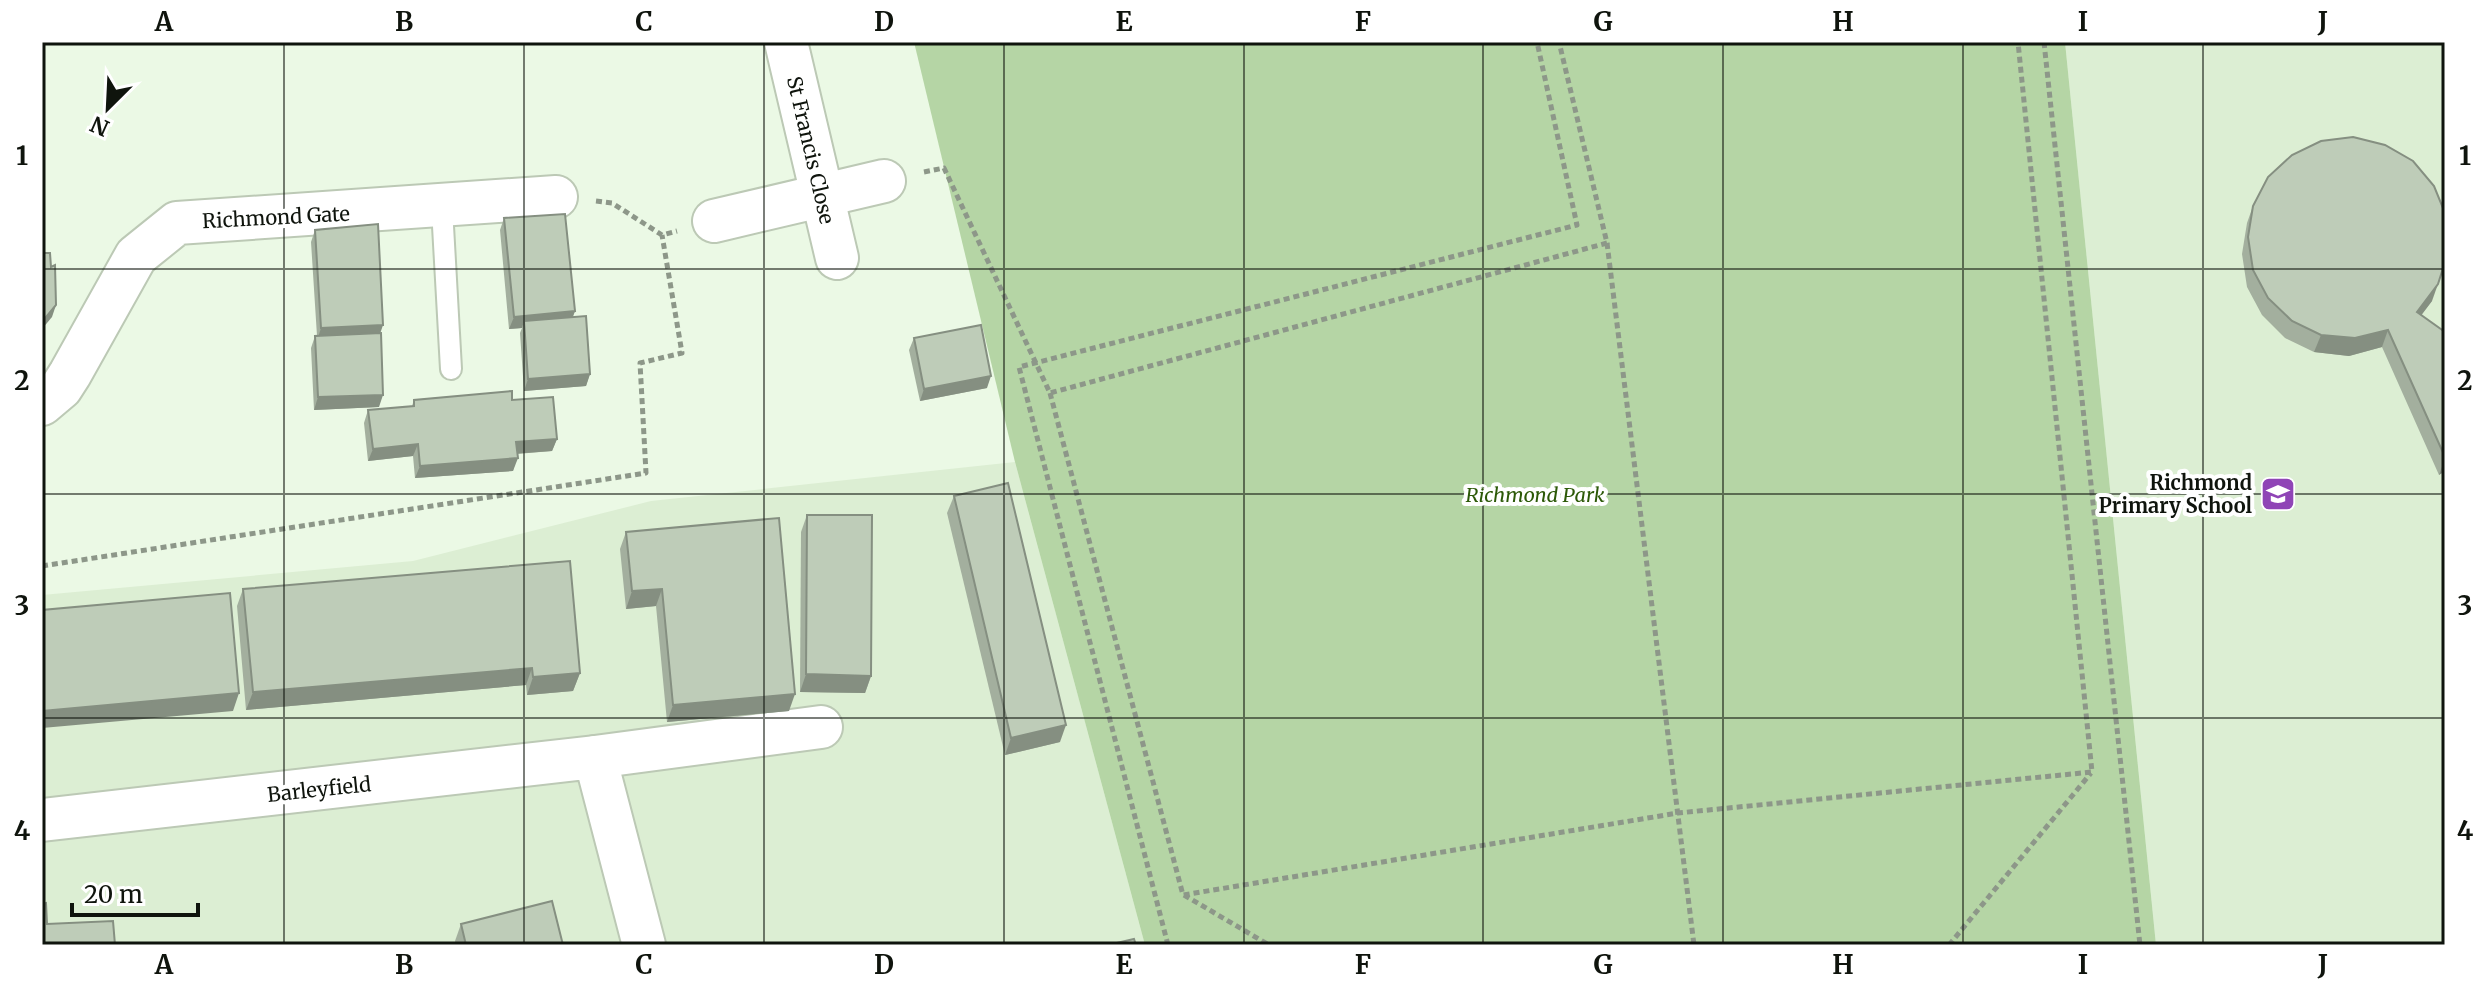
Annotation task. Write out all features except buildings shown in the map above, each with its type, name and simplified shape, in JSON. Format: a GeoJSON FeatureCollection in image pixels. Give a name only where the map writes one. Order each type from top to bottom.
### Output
{"type":"FeatureCollection","features":[{"type":"Feature","properties":{"kind":"street","name":"St Francis Close"},"geometry":{"type":"LineString","coordinates":[[786,42],[837,258]]}},
{"type":"Feature","properties":{"kind":"street"},"geometry":{"type":"LineString","coordinates":[[714,221],[884,181]]}},
{"type":"Feature","properties":{"kind":"street","name":"Richmond Gate"},"geometry":{"type":"LineString","coordinates":[[42,404],[61,388],[70,374],[136,256],[177,223],[442,208],[556,197]]}},
{"type":"Feature","properties":{"kind":"street","name":"Barleyfield"},"geometry":{"type":"LineString","coordinates":[[42,820],[595,757],[821,727]]}},
{"type":"Feature","properties":{"kind":"street"},"geometry":{"type":"LineString","coordinates":[[595,757],[644,945]]}},
{"type":"Feature","properties":{"kind":"lane"},"geometry":{"type":"LineString","coordinates":[[442,208],[451,369]]}},
{"type":"Feature","properties":{"kind":"path"},"geometry":{"type":"LineString","coordinates":[[1168,945],[1019,367],[1577,225],[1537,42]]}},
{"type":"Feature","properties":{"kind":"path"},"geometry":{"type":"LineString","coordinates":[[1559,42],[1607,243],[1694,945]]}},
{"type":"Feature","properties":{"kind":"path"},"geometry":{"type":"LineString","coordinates":[[1949,945],[2092,772],[2018,42]]}},
{"type":"Feature","properties":{"kind":"path"},"geometry":{"type":"LineString","coordinates":[[2044,42],[2140,945]]}},
{"type":"Feature","properties":{"kind":"path"},"geometry":{"type":"LineString","coordinates":[[884,181],[944,168],[1050,393],[1183,895],[1269,945]]}},
{"type":"Feature","properties":{"kind":"path"},"geometry":{"type":"LineString","coordinates":[[556,197],[612,203],[662,235],[714,221]]}},
{"type":"Feature","properties":{"kind":"path"},"geometry":{"type":"LineString","coordinates":[[42,566],[646,473],[640,363],[682,353],[662,235]]}},
{"type":"Feature","properties":{"kind":"path"},"geometry":{"type":"LineString","coordinates":[[1050,393],[1607,243]]}},
{"type":"Feature","properties":{"kind":"path"},"geometry":{"type":"LineString","coordinates":[[1183,895],[1678,813],[2092,772]]}},
{"type":"Feature","properties":{"kind":"shaded area","name":"Richmond Primary School"},"geometry":{"type":"Polygon","coordinates":[[[2065,42],[2445,42],[2445,945],[2156,945],[2065,42]]]}},
{"type":"Feature","properties":{"kind":"shaded area"},"geometry":{"type":"Polygon","coordinates":[[[1015,462],[1145,945],[42,945],[42,595],[413,561],[651,501],[1015,462]]]}},
{"type":"Feature","properties":{"kind":"green space","name":"Richmond Park"},"geometry":{"type":"Polygon","coordinates":[[[914,42],[2065,42],[2156,945],[1145,945],[1015,462],[914,42]]]}},
{"type":"Feature","properties":{"kind":"place","name":"Richmond Primary School"},"geometry":{"type":"Point","coordinates":[2278,494]}}]}
